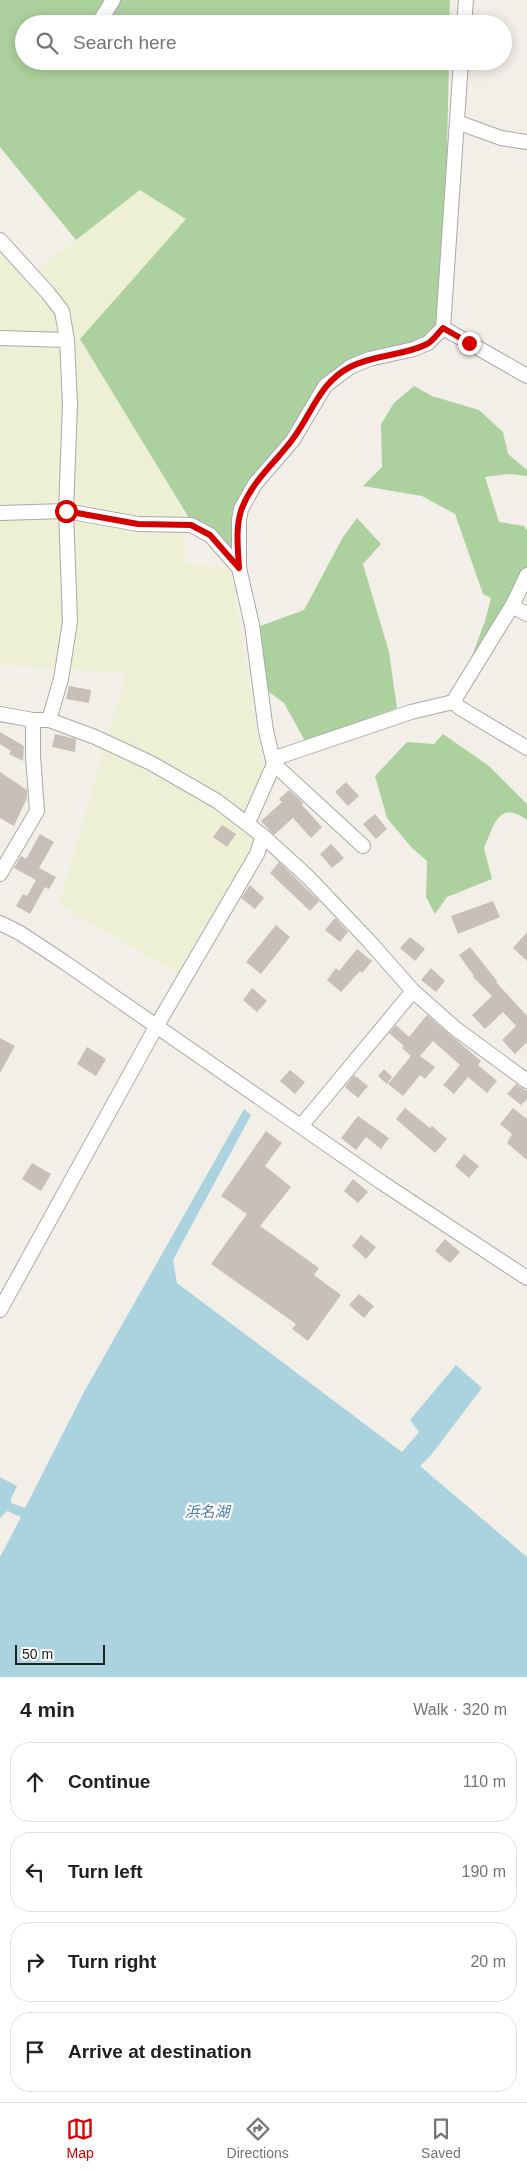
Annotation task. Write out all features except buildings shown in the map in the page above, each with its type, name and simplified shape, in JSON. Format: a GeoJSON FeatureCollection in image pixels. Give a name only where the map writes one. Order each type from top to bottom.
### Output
{"type":"FeatureCollection","features":[{"type":"Feature","properties":{"kind":"street"},"geometry":{"type":"LineString","coordinates":[[104,15],[113,0]]}},
{"type":"Feature","properties":{"kind":"street"},"geometry":{"type":"LineString","coordinates":[[465,15],[466,0]]}},
{"type":"Feature","properties":{"kind":"street"},"geometry":{"type":"LineString","coordinates":[[362,846],[274,764],[266,731],[252,625],[239,568],[238,538],[241,509],[259,478],[293,440],[325,386],[350,367],[369,359],[414,349],[428,343],[443,328],[460,70]]}},
{"type":"Feature","properties":{"kind":"street"},"geometry":{"type":"LineString","coordinates":[[456,122],[501,138],[527,142]]}},
{"type":"Feature","properties":{"kind":"street"},"geometry":{"type":"LineString","coordinates":[[0,240],[62,311],[67,340],[70,404],[66,511],[70,622],[64,662],[50,720]]}},
{"type":"Feature","properties":{"kind":"street"},"geometry":{"type":"LineString","coordinates":[[443,328],[527,376]]}},
{"type":"Feature","properties":{"kind":"street"},"geometry":{"type":"LineString","coordinates":[[0,338],[67,340]]}},
{"type":"Feature","properties":{"kind":"street"},"geometry":{"type":"LineString","coordinates":[[0,513],[66,511],[138,524],[191,525],[210,535],[239,568]]}},
{"type":"Feature","properties":{"kind":"street"},"geometry":{"type":"LineString","coordinates":[[248,823],[274,764],[281,756],[411,712],[453,702],[512,606],[527,575]]}},
{"type":"Feature","properties":{"kind":"street"},"geometry":{"type":"LineString","coordinates":[[512,606],[527,614]]}},
{"type":"Feature","properties":{"kind":"street"},"geometry":{"type":"LineString","coordinates":[[453,702],[527,748]]}},
{"type":"Feature","properties":{"kind":"street"},"geometry":{"type":"LineString","coordinates":[[0,714],[32,720],[50,720],[95,737],[151,763],[217,801],[248,823],[308,877],[413,991],[456,1029],[527,1081]]}},
{"type":"Feature","properties":{"kind":"street"},"geometry":{"type":"LineString","coordinates":[[0,874],[38,811],[32,720]]}},
{"type":"Feature","properties":{"kind":"street"},"geometry":{"type":"LineString","coordinates":[[0,1310],[156,1026],[257,854],[263,836]]}},
{"type":"Feature","properties":{"kind":"street"},"geometry":{"type":"LineString","coordinates":[[0,923],[20,933],[56,957],[301,1126],[527,1278]]}},
{"type":"Feature","properties":{"kind":"street"},"geometry":{"type":"LineString","coordinates":[[301,1126],[413,991]]}},
{"type":"Feature","properties":{"kind":"green space"},"geometry":{"type":"Polygon","coordinates":[[[0,0],[450,0],[449,15],[15,15],[15,70],[449,70],[443,328],[337,375],[246,501],[230,558],[192,523],[80,339],[186,219],[140,190],[76,240],[0,147],[0,0]]]}},
{"type":"Feature","properties":{"kind":"green space"},"geometry":{"type":"Polygon","coordinates":[[[140,190],[187,219],[81,339],[182,508],[186,564],[230,568],[264,772],[239,818],[263,836],[212,916],[185,978],[59,904],[126,673],[0,665],[0,236],[32,274],[140,190]]]}},
{"type":"Feature","properties":{"kind":"green space"},"geometry":{"type":"Polygon","coordinates":[[[414,386],[432,396],[479,410],[503,432],[508,454],[527,470],[527,476],[509,474],[485,477],[499,522],[524,526],[527,531],[527,572],[464,678],[485,621],[491,598],[483,594],[455,514],[422,496],[363,486],[382,467],[381,424],[394,403],[414,386]]]}},
{"type":"Feature","properties":{"kind":"green space"},"geometry":{"type":"Polygon","coordinates":[[[357,518],[381,544],[363,564],[389,652],[397,708],[305,741],[284,703],[265,689],[252,629],[304,610],[343,537],[357,518]]]}},
{"type":"Feature","properties":{"kind":"green space"},"geometry":{"type":"Polygon","coordinates":[[[443,734],[489,766],[527,804],[527,820],[509,812],[498,818],[484,848],[492,879],[447,897],[435,914],[426,897],[427,861],[412,848],[387,818],[375,776],[407,742],[434,744],[443,734]]]}},
{"type":"Feature","properties":{"kind":"water","name":"浜名湖"},"geometry":{"type":"Polygon","coordinates":[[[244,1109],[251,1115],[173,1260],[177,1283],[402,1452],[419,1432],[410,1420],[456,1365],[482,1388],[431,1455],[420,1466],[527,1557],[527,1677],[0,1677],[0,1557],[21,1517],[7,1511],[0,1518],[0,1477],[17,1486],[11,1503],[25,1508],[84,1392],[244,1109]]]}},
{"type":"Feature","properties":{"kind":"route"},"geometry":{"type":"LineString","coordinates":[[66,511],[138,524],[191,525],[202,529],[210,535],[239,568],[238,538],[241,509],[263,472],[293,440],[325,386],[350,367],[369,359],[414,349],[428,343],[443,328],[469,343]]}}]}
